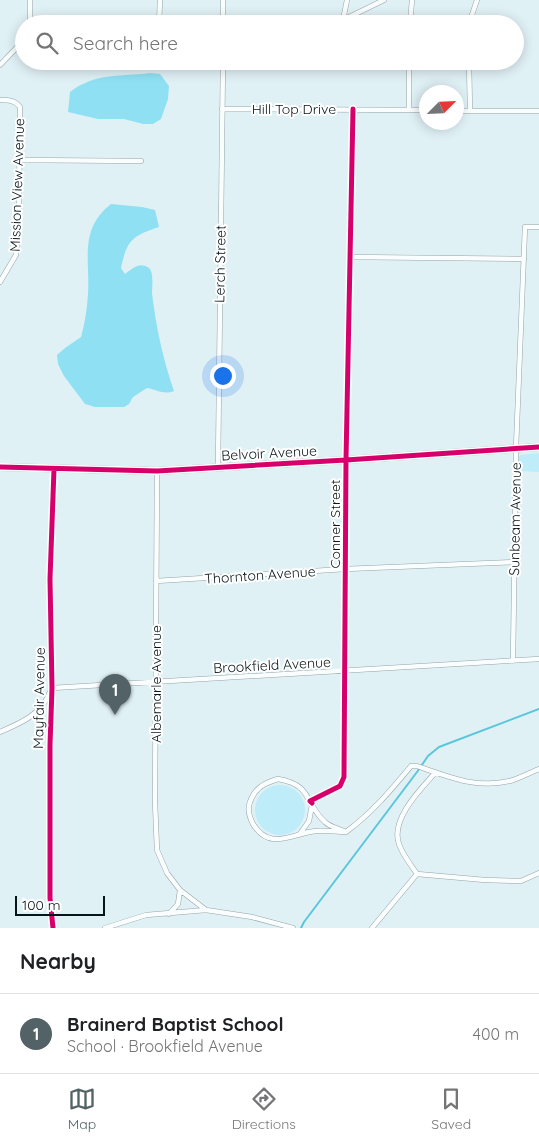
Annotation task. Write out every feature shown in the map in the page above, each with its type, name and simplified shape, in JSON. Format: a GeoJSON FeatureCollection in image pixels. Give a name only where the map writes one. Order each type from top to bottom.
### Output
{"type":"FeatureCollection","features":[{"type":"Feature","properties":{"kind":"street"},"geometry":{"type":"LineString","coordinates":[[30,0],[30,15]]}},
{"type":"Feature","properties":{"kind":"street"},"geometry":{"type":"LineString","coordinates":[[160,0],[160,15]]}},
{"type":"Feature","properties":{"kind":"street"},"geometry":{"type":"LineString","coordinates":[[223,15],[224,0]]}},
{"type":"Feature","properties":{"kind":"street"},"geometry":{"type":"LineString","coordinates":[[343,15],[346,0]]}},
{"type":"Feature","properties":{"kind":"street"},"geometry":{"type":"LineString","coordinates":[[355,15],[384,0]]}},
{"type":"Feature","properties":{"kind":"street"},"geometry":{"type":"LineString","coordinates":[[411,15],[412,0]]}},
{"type":"Feature","properties":{"kind":"street"},"geometry":{"type":"LineString","coordinates":[[472,15],[477,0]]}},
{"type":"Feature","properties":{"kind":"street"},"geometry":{"type":"LineString","coordinates":[[0,65],[15,49]]}},
{"type":"Feature","properties":{"kind":"street","name":"Lerch Street"},"geometry":{"type":"LineString","coordinates":[[218,466],[223,70]]}},
{"type":"Feature","properties":{"kind":"street"},"geometry":{"type":"LineString","coordinates":[[409,70],[409,109]]}},
{"type":"Feature","properties":{"kind":"street"},"geometry":{"type":"LineString","coordinates":[[469,70],[470,111]]}},
{"type":"Feature","properties":{"kind":"street","name":"Mission View Avenue"},"geometry":{"type":"LineString","coordinates":[[0,100],[12,100],[20,107],[16,255],[0,282]]}},
{"type":"Feature","properties":{"kind":"street","name":"Hill Top Drive"},"geometry":{"type":"LineString","coordinates":[[222,109],[419,110]]}},
{"type":"Feature","properties":{"kind":"street","name":"Conner Street"},"geometry":{"type":"LineString","coordinates":[[311,802],[340,786],[342,782],[353,110]]}},
{"type":"Feature","properties":{"kind":"street"},"geometry":{"type":"LineString","coordinates":[[464,111],[539,111]]}},
{"type":"Feature","properties":{"kind":"street"},"geometry":{"type":"LineString","coordinates":[[20,160],[141,161]]}},
{"type":"Feature","properties":{"kind":"street","name":"Sunbeam Avenue"},"geometry":{"type":"LineString","coordinates":[[513,662],[516,448],[525,227],[539,227]]}},
{"type":"Feature","properties":{"kind":"street"},"geometry":{"type":"LineString","coordinates":[[350,257],[524,259]]}},
{"type":"Feature","properties":{"kind":"street","name":"Belvoir Avenue"},"geometry":{"type":"LineString","coordinates":[[0,467],[157,471],[539,447]]}},
{"type":"Feature","properties":{"kind":"street","name":"Mayfair Avenue"},"geometry":{"type":"LineString","coordinates":[[53,928],[50,890],[52,688],[50,579],[54,469]]}},
{"type":"Feature","properties":{"kind":"street","name":"Albemarle Avenue"},"geometry":{"type":"LineString","coordinates":[[157,471],[155,810],[157,850],[167,873],[180,890],[206,910]]}},
{"type":"Feature","properties":{"kind":"street","name":"Thornton Avenue"},"geometry":{"type":"LineString","coordinates":[[156,581],[346,569],[514,562]]}},
{"type":"Feature","properties":{"kind":"street","name":"Brookfield Avenue"},"geometry":{"type":"LineString","coordinates":[[52,688],[539,659]]}},
{"type":"Feature","properties":{"kind":"street"},"geometry":{"type":"LineString","coordinates":[[0,732],[20,724],[36,712],[46,702],[52,688]]}},
{"type":"Feature","properties":{"kind":"street"},"geometry":{"type":"LineString","coordinates":[[346,832],[326,824],[298,785],[289,781],[278,779],[260,786],[253,794],[248,806],[251,819],[260,833],[272,839],[284,840],[315,831],[346,832],[364,819],[380,803],[411,766],[418,766],[468,783],[488,784],[511,780],[539,769]]}},
{"type":"Feature","properties":{"kind":"street"},"geometry":{"type":"LineString","coordinates":[[416,874],[398,843],[398,830],[400,820],[413,798],[435,773]]}},
{"type":"Feature","properties":{"kind":"street"},"geometry":{"type":"LineString","coordinates":[[298,836],[309,821],[311,802]]}},
{"type":"Feature","properties":{"kind":"street"},"geometry":{"type":"LineString","coordinates":[[416,874],[485,880],[521,880],[539,873]]}},
{"type":"Feature","properties":{"kind":"street"},"geometry":{"type":"LineString","coordinates":[[372,928],[416,874]]}},
{"type":"Feature","properties":{"kind":"street"},"geometry":{"type":"LineString","coordinates":[[169,914],[178,904],[180,890]]}},
{"type":"Feature","properties":{"kind":"street"},"geometry":{"type":"LineString","coordinates":[[105,928],[146,915],[206,910],[252,916],[292,928]]}},
{"type":"Feature","properties":{"kind":"shaded area"},"geometry":{"type":"Polygon","coordinates":[[[160,74],[169,86],[168,99],[161,119],[153,124],[143,124],[124,119],[98,119],[68,112],[70,92],[89,81],[108,76],[160,74]]]}},
{"type":"Feature","properties":{"kind":"shaded area"},"geometry":{"type":"Polygon","coordinates":[[[111,204],[155,210],[159,227],[143,233],[132,240],[126,251],[121,268],[125,274],[133,268],[142,265],[151,270],[152,293],[158,331],[166,367],[174,391],[164,392],[147,388],[133,397],[129,404],[124,407],[95,407],[85,404],[64,376],[58,364],[57,355],[81,337],[88,300],[88,245],[90,234],[101,214],[111,204]]]}},
{"type":"Feature","properties":{"kind":"shaded area"},"geometry":{"type":"Polygon","coordinates":[[[539,453],[539,472],[519,471],[518,460],[520,455],[539,453]]]}},
{"type":"Feature","properties":{"kind":"shaded area"},"geometry":{"type":"Polygon","coordinates":[[[275,785],[285,785],[298,792],[305,805],[305,815],[298,828],[285,835],[275,835],[266,831],[259,824],[255,815],[255,805],[259,796],[266,789],[275,785]]]}},
{"type":"Feature","properties":{"kind":"waterway"},"geometry":{"type":"LineString","coordinates":[[301,928],[428,756],[439,747],[539,709]]}},
{"type":"Feature","properties":{"kind":"cycle path"},"geometry":{"type":"LineString","coordinates":[[312,803],[310,801],[340,786],[344,777],[346,460],[353,109]]}},
{"type":"Feature","properties":{"kind":"cycle path"},"geometry":{"type":"LineString","coordinates":[[0,467],[157,471],[539,447]]}},
{"type":"Feature","properties":{"kind":"cycle path"},"geometry":{"type":"LineString","coordinates":[[53,928],[50,898],[52,688],[50,579],[54,469]]}},
{"type":"Feature","properties":{"kind":"place","name":"Brainerd Baptist School"},"geometry":{"type":"Point","coordinates":[115,715]}}]}
